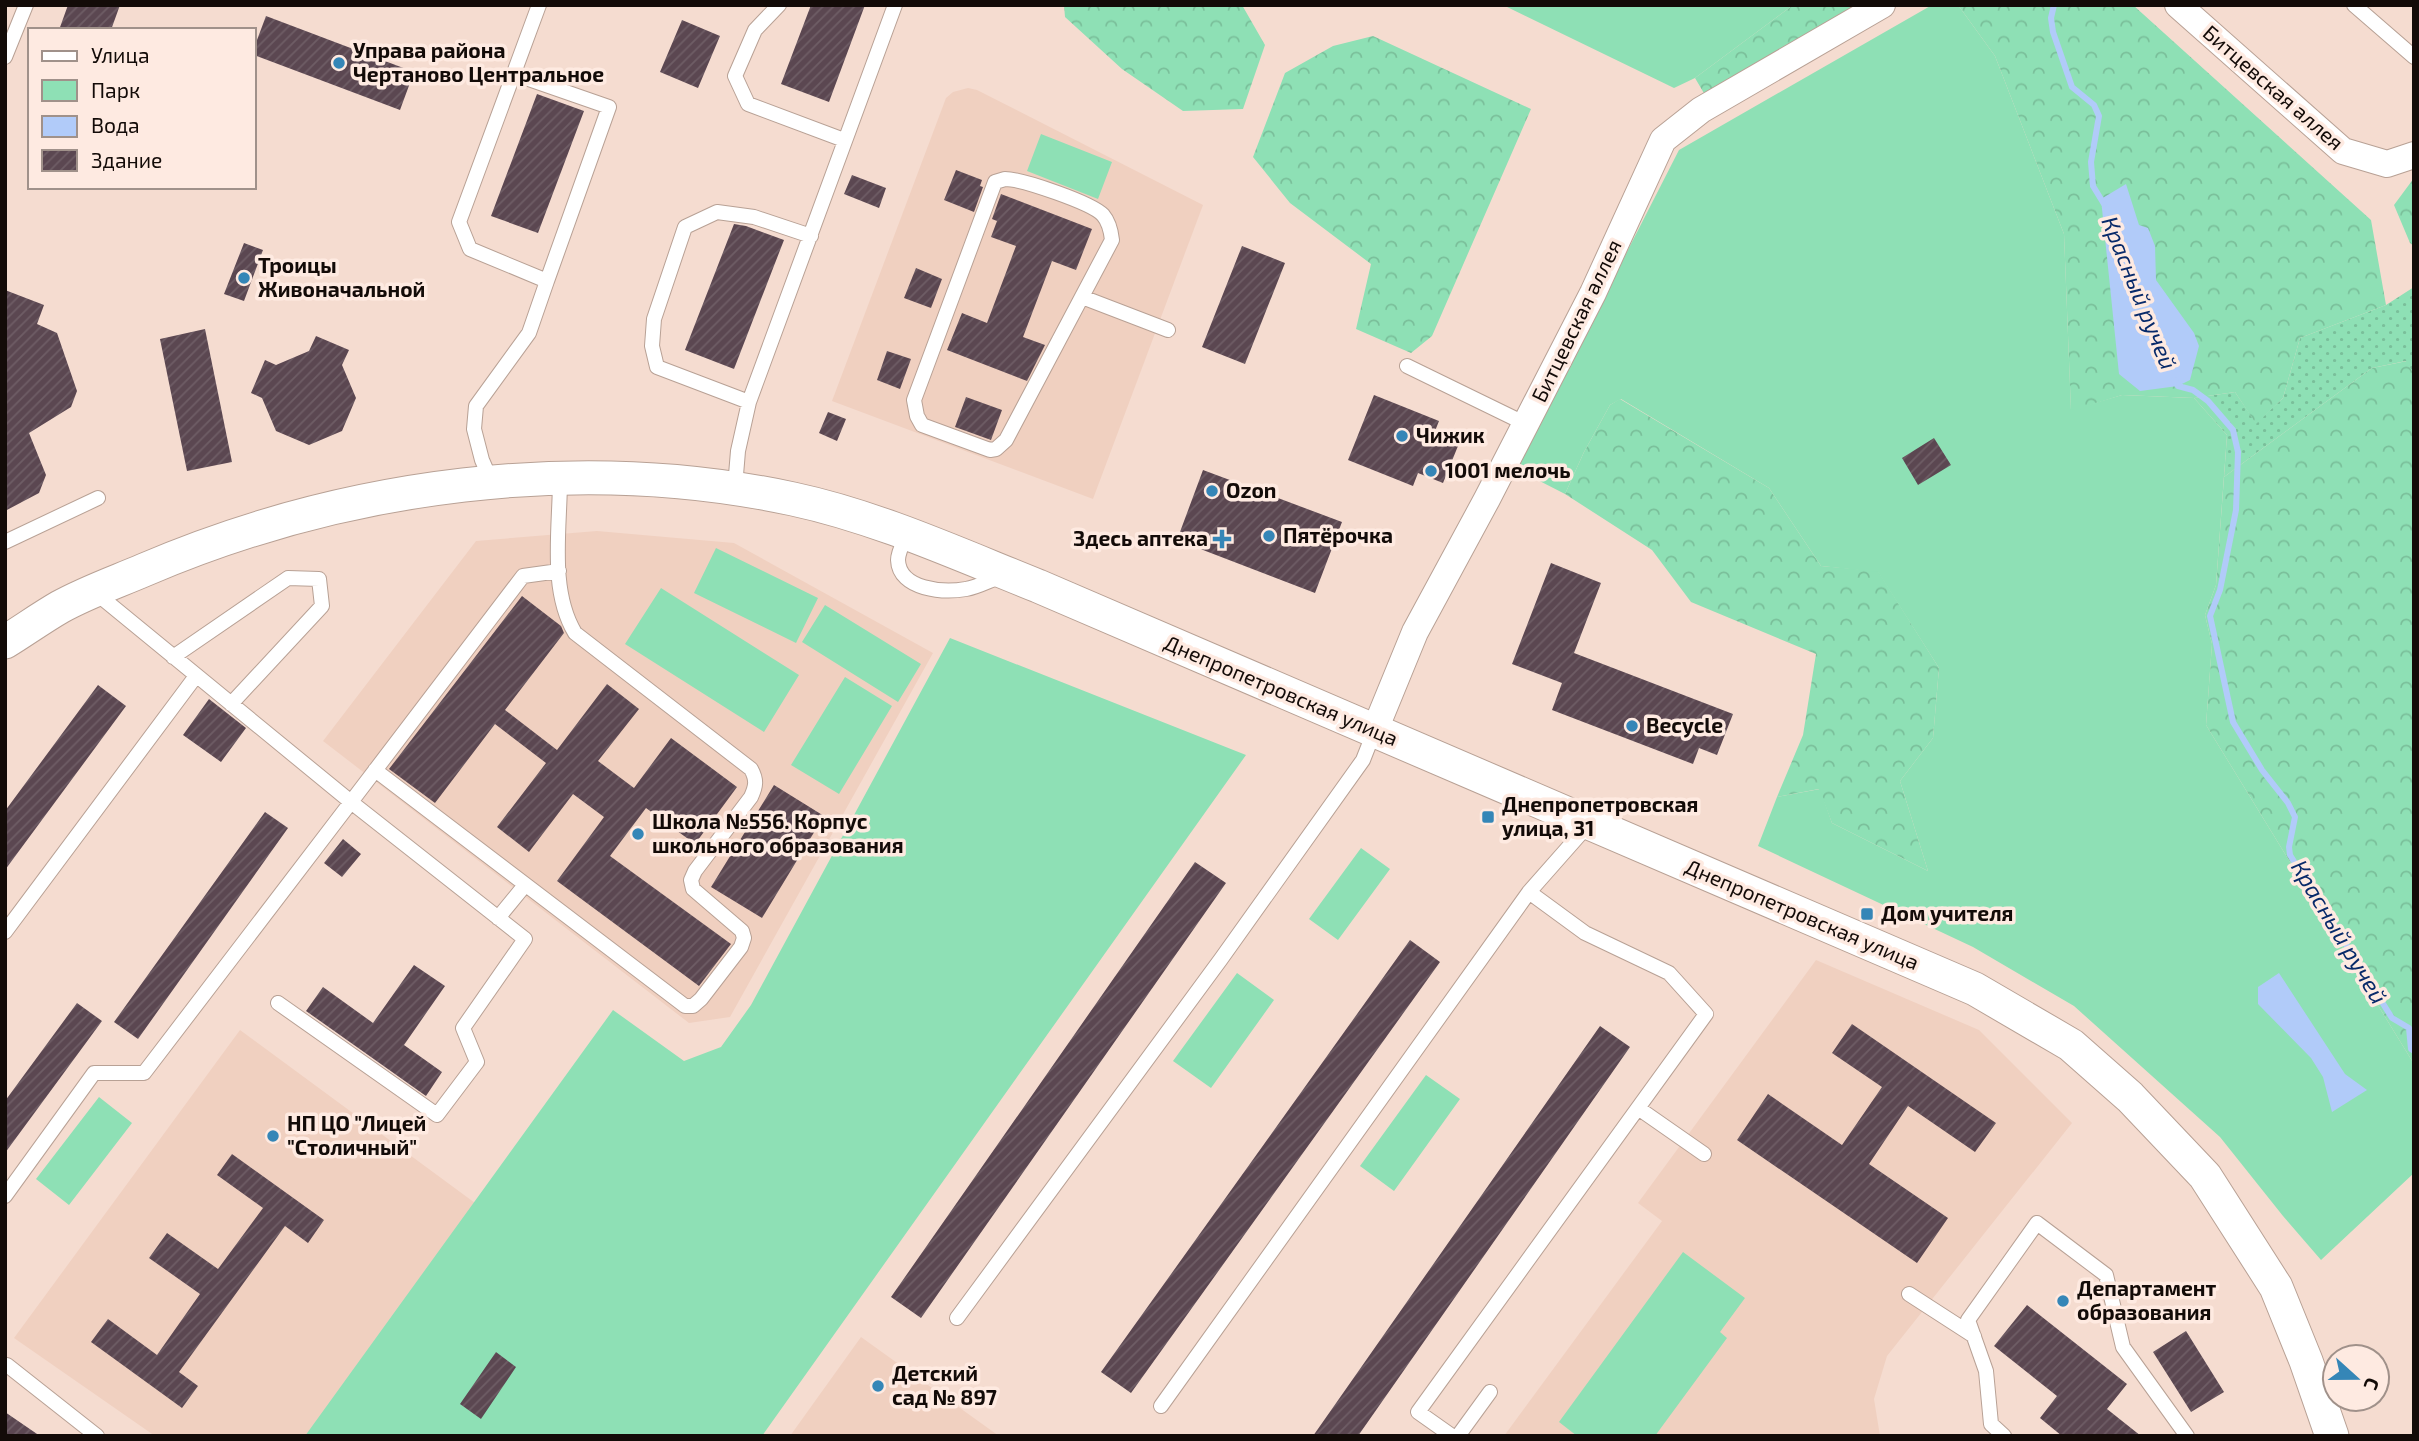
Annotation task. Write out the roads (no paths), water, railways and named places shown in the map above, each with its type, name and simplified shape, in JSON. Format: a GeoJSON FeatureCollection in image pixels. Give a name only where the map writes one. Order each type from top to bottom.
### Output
{"type":"FeatureCollection","features":[{"type":"Feature","properties":{"kind":"street","name":"Битцевская аллея"},"geometry":{"type":"LineString","coordinates":[[1374,732],[1415,632],[1526,424],[1602,273],[1663,140],[1701,110],[1882,5]]}},
{"type":"Feature","properties":{"kind":"street","name":"Битцевская аллея"},"geometry":{"type":"LineString","coordinates":[[2178,5],[2343,151],[2388,164],[2414,155]]}},
{"type":"Feature","properties":{"kind":"street","name":"Днепропетровская улица"},"geometry":{"type":"LineString","coordinates":[[5,642],[61,607],[94,591],[177,556],[287,519],[366,502],[492,483],[597,477],[735,487],[796,499],[907,534],[1007,574],[1976,989],[2071,1045],[2130,1097],[2206,1176],[2276,1287],[2332,1436]]}},
{"type":"Feature","properties":{"kind":"lane"},"geometry":{"type":"LineString","coordinates":[[5,57],[26,5]]}},
{"type":"Feature","properties":{"kind":"lane"},"geometry":{"type":"LineString","coordinates":[[539,5],[459,222],[470,249],[547,281]]}},
{"type":"Feature","properties":{"kind":"lane"},"geometry":{"type":"LineString","coordinates":[[779,5],[755,30],[735,76],[748,104],[845,140]]}},
{"type":"Feature","properties":{"kind":"lane"},"geometry":{"type":"LineString","coordinates":[[735,487],[738,451],[749,402],[895,5]]}},
{"type":"Feature","properties":{"kind":"lane"},"geometry":{"type":"LineString","coordinates":[[2354,5],[2414,57]]}},
{"type":"Feature","properties":{"kind":"lane"},"geometry":{"type":"LineString","coordinates":[[492,483],[482,460],[474,429],[476,406],[529,332],[608,107],[514,74]]}},
{"type":"Feature","properties":{"kind":"lane"},"geometry":{"type":"LineString","coordinates":[[1005,179],[1025,182],[1102,214],[1110,227],[1112,240],[1082,297],[1002,445],[990,450],[922,425],[914,400],[995,182],[1005,179]]}},
{"type":"Feature","properties":{"kind":"lane"},"geometry":{"type":"LineString","coordinates":[[749,402],[657,368],[652,346],[654,319],[685,227],[717,212],[754,217],[811,236]]}},
{"type":"Feature","properties":{"kind":"lane"},"geometry":{"type":"LineString","coordinates":[[1082,297],[1168,330]]}},
{"type":"Feature","properties":{"kind":"lane"},"geometry":{"type":"LineString","coordinates":[[1407,366],[1526,424]]}},
{"type":"Feature","properties":{"kind":"lane"},"geometry":{"type":"LineString","coordinates":[[375,770],[685,1006],[693,1006],[701,999],[741,947],[744,938],[738,925],[693,889],[691,880],[751,797],[756,786],[756,777],[751,769],[575,633],[562,604],[559,571],[560,479]]}},
{"type":"Feature","properties":{"kind":"lane"},"geometry":{"type":"LineString","coordinates":[[5,542],[98,498]]}},
{"type":"Feature","properties":{"kind":"lane"},"geometry":{"type":"LineString","coordinates":[[5,1196],[94,1073],[144,1073],[523,576],[559,571]]}},
{"type":"Feature","properties":{"kind":"lane"},"geometry":{"type":"LineString","coordinates":[[173,657],[288,578],[319,579],[323,606],[231,705]]}},
{"type":"Feature","properties":{"kind":"lane"},"geometry":{"type":"LineString","coordinates":[[94,591],[351,802],[525,939],[463,1028],[477,1062],[438,1115],[278,1003]]}},
{"type":"Feature","properties":{"kind":"lane"},"geometry":{"type":"LineString","coordinates":[[5,932],[196,676]]}},
{"type":"Feature","properties":{"kind":"lane"},"geometry":{"type":"LineString","coordinates":[[957,1318],[1213,970],[1356,770],[1374,732]]}},
{"type":"Feature","properties":{"kind":"lane"},"geometry":{"type":"LineString","coordinates":[[1161,1406],[1529,892],[1589,824]]}},
{"type":"Feature","properties":{"kind":"lane"},"geometry":{"type":"LineString","coordinates":[[498,918],[525,885]]}},
{"type":"Feature","properties":{"kind":"lane"},"geometry":{"type":"LineString","coordinates":[[1452,1436],[1418,1412],[1706,1014],[1670,973],[1585,933],[1529,892]]}},
{"type":"Feature","properties":{"kind":"lane"},"geometry":{"type":"LineString","coordinates":[[1638,1108],[1704,1154]]}},
{"type":"Feature","properties":{"kind":"lane"},"geometry":{"type":"LineString","coordinates":[[2004,1436],[1991,1424],[1986,1371],[1968,1320],[2037,1223],[2106,1275],[2123,1347],[2187,1436]]}},
{"type":"Feature","properties":{"kind":"lane"},"geometry":{"type":"LineString","coordinates":[[1909,1294],[1974,1336]]}},
{"type":"Feature","properties":{"kind":"lane"},"geometry":{"type":"LineString","coordinates":[[5,1366],[97,1436]]}},
{"type":"Feature","properties":{"kind":"lane"},"geometry":{"type":"LineString","coordinates":[[1458,1436],[1490,1392]]}},
{"type":"Feature","properties":{"kind":"water"},"geometry":{"type":"Polygon","coordinates":[[[2126,184],[2139,225],[2148,228],[2155,246],[2156,280],[2194,333],[2199,346],[2190,380],[2178,386],[2140,391],[2119,374],[2101,199],[2126,184]]]}},
{"type":"Feature","properties":{"kind":"water"},"geometry":{"type":"Polygon","coordinates":[[[2279,973],[2345,1074],[2367,1090],[2332,1112],[2323,1077],[2311,1058],[2258,1004],[2258,987],[2279,973]]]}},
{"type":"Feature","properties":{"kind":"waterway","name":"Красный ручей"},"geometry":{"type":"LineString","coordinates":[[2054,5],[2051,18],[2053,32],[2072,87],[2094,105],[2099,116],[2091,162],[2093,186],[2104,204]]}},
{"type":"Feature","properties":{"kind":"waterway","name":"Красный ручей"},"geometry":{"type":"LineString","coordinates":[[2174,380],[2178,386],[2193,390],[2208,401],[2233,430],[2238,452],[2236,510],[2220,590],[2210,616],[2233,722],[2295,817],[2290,855],[2392,1018],[2409,1028],[2411,1049],[2414,1051]]}},
{"type":"Feature","properties":{"kind":"place","name":"Управа района Чертаново Центральное"},"geometry":{"type":"Point","coordinates":[339,63]}},
{"type":"Feature","properties":{"kind":"place","name":"Троицы Живоначальной"},"geometry":{"type":"Point","coordinates":[244,278]}},
{"type":"Feature","properties":{"kind":"place","name":"Чижик"},"geometry":{"type":"Point","coordinates":[1402,436]}},
{"type":"Feature","properties":{"kind":"place","name":"1001 мелочь"},"geometry":{"type":"Point","coordinates":[1431,471]}},
{"type":"Feature","properties":{"kind":"place","name":"Ozon"},"geometry":{"type":"Point","coordinates":[1212,491]}},
{"type":"Feature","properties":{"kind":"place","name":"Пятёрочка"},"geometry":{"type":"Point","coordinates":[1269,536]}},
{"type":"Feature","properties":{"kind":"place","name":"Здесь аптека"},"geometry":{"type":"Point","coordinates":[1222,539]}},
{"type":"Feature","properties":{"kind":"place","name":"Becycle"},"geometry":{"type":"Point","coordinates":[1632,726]}},
{"type":"Feature","properties":{"kind":"place","name":"Днепропетровская улица, 31"},"geometry":{"type":"Point","coordinates":[1488,817]}},
{"type":"Feature","properties":{"kind":"place","name":"Школа №556. Корпус школьного образования"},"geometry":{"type":"Point","coordinates":[638,834]}},
{"type":"Feature","properties":{"kind":"place","name":"Дом учителя"},"geometry":{"type":"Point","coordinates":[1867,914]}},
{"type":"Feature","properties":{"kind":"place","name":"НП ЦО \"Лицей \"Столичный\""},"geometry":{"type":"Point","coordinates":[273,1136]}},
{"type":"Feature","properties":{"kind":"place","name":"Департамент образования"},"geometry":{"type":"Point","coordinates":[2063,1301]}},
{"type":"Feature","properties":{"kind":"place","name":"Детский сад № 897"},"geometry":{"type":"Point","coordinates":[878,1386]}}]}
